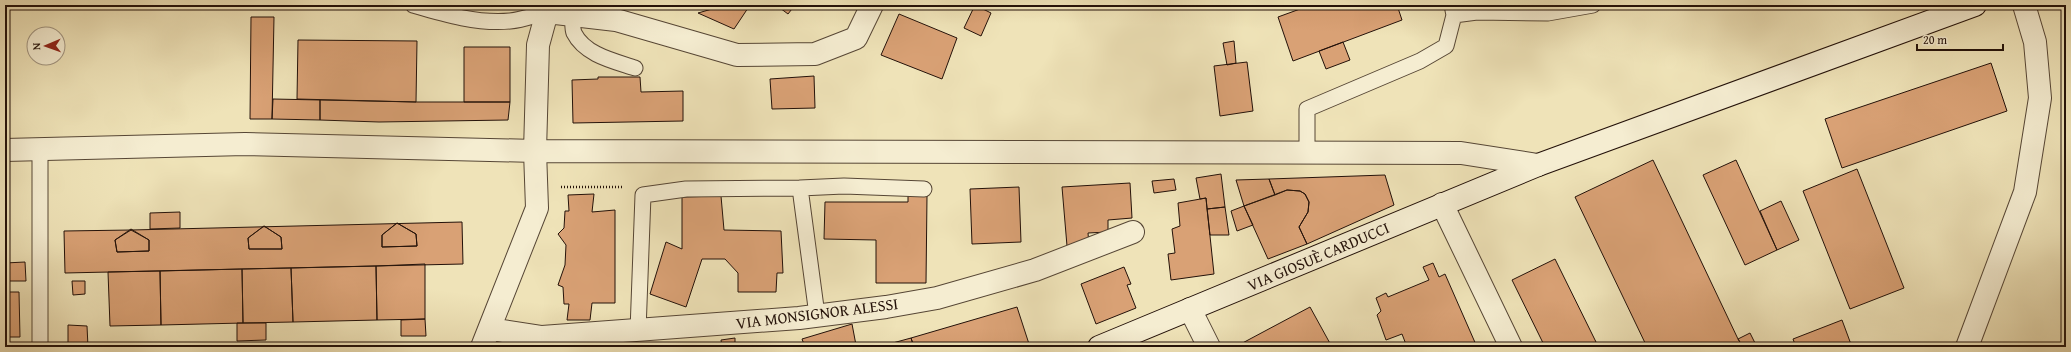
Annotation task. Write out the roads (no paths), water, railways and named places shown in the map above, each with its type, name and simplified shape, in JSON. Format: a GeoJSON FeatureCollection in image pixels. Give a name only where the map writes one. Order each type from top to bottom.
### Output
{"type":"FeatureCollection","features":[{"type":"Feature","properties":{"kind":"street"},"geometry":{"type":"LineString","coordinates":[[486,338],[537,208],[535,151],[538,45],[547,12],[616,20],[737,55],[815,54],[856,38],[872,5]]}},
{"type":"Feature","properties":{"kind":"street","name":"VIA GIOSUÈ CARDUCCI"},"geometry":{"type":"LineString","coordinates":[[1099,347],[1538,165],[1975,5]]}},
{"type":"Feature","properties":{"kind":"street"},"geometry":{"type":"LineString","coordinates":[[1967,347],[2025,192],[2040,98],[2034,42],[2024,5]]}},
{"type":"Feature","properties":{"kind":"street"},"geometry":{"type":"LineString","coordinates":[[5,150],[245,144],[535,151],[1461,153],[1538,165]]}},
{"type":"Feature","properties":{"kind":"street"},"geometry":{"type":"LineString","coordinates":[[1442,204],[1511,347]]}},
{"type":"Feature","properties":{"kind":"street","name":"VIA MONSIGNOR ALESSI"},"geometry":{"type":"LineString","coordinates":[[486,338],[542,337],[638,331],[817,315],[936,298],[1035,270],[1133,232]]}},
{"type":"Feature","properties":{"kind":"street"},"geometry":{"type":"LineString","coordinates":[[1190,309],[1209,347]]}},
{"type":"Feature","properties":{"kind":"lane"},"geometry":{"type":"LineString","coordinates":[[412,5],[461,18],[490,21],[511,21],[547,12]]}},
{"type":"Feature","properties":{"kind":"lane"},"geometry":{"type":"LineString","coordinates":[[1307,153],[1306,109],[1420,61],[1446,46],[1453,10],[1477,12],[1548,13],[1593,5]]}},
{"type":"Feature","properties":{"kind":"lane"},"geometry":{"type":"LineString","coordinates":[[573,15],[574,32],[581,42],[600,57],[635,68]]}},
{"type":"Feature","properties":{"kind":"lane"},"geometry":{"type":"LineString","coordinates":[[40,150],[40,347]]}},
{"type":"Feature","properties":{"kind":"lane"},"geometry":{"type":"LineString","coordinates":[[638,331],[644,195],[686,189],[844,186],[924,189]]}},
{"type":"Feature","properties":{"kind":"lane"},"geometry":{"type":"LineString","coordinates":[[800,188],[817,315]]}}]}
